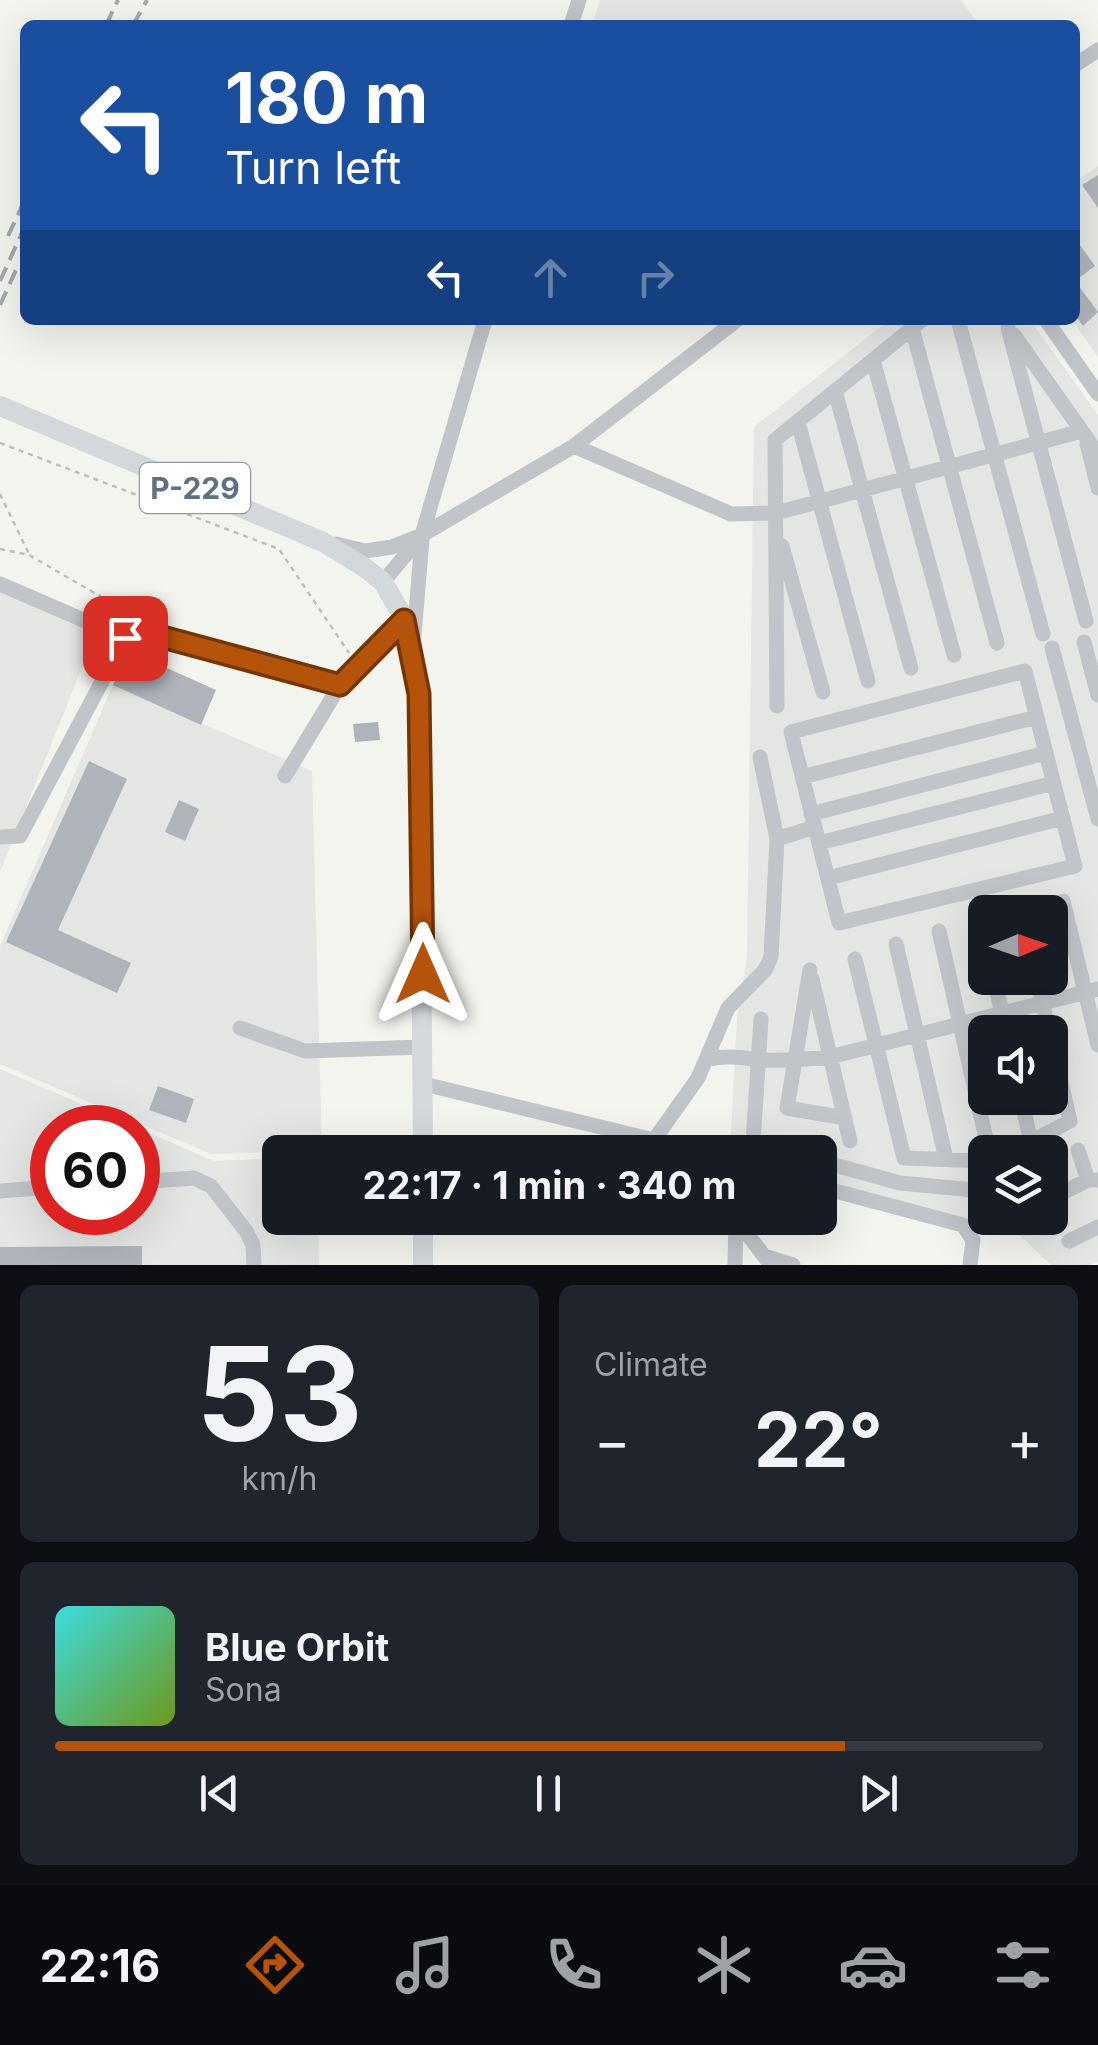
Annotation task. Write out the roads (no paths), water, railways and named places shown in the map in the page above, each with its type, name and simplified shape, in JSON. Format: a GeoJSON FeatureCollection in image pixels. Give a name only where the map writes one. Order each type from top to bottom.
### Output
{"type":"FeatureCollection","features":[{"type":"Feature","properties":{"kind":"main road","name":"Р-229"},"geometry":{"type":"LineString","coordinates":[[0,406],[323,542],[383,582],[404,620],[419,694],[423,1135]]}},
{"type":"Feature","properties":{"kind":"main road"},"geometry":{"type":"LineString","coordinates":[[423,1235],[423,1265]]}},
{"type":"Feature","properties":{"kind":"street"},"geometry":{"type":"LineString","coordinates":[[413,652],[422,535],[484,325]]}},
{"type":"Feature","properties":{"kind":"street"},"geometry":{"type":"LineString","coordinates":[[323,542],[365,551],[392,547],[422,535],[574,446],[730,325]]}},
{"type":"Feature","properties":{"kind":"street"},"geometry":{"type":"LineString","coordinates":[[777,706],[775,440],[916,325]]}},
{"type":"Feature","properties":{"kind":"street"},"geometry":{"type":"LineString","coordinates":[[917,325],[949,467],[997,643]]}},
{"type":"Feature","properties":{"kind":"street"},"geometry":{"type":"LineString","coordinates":[[959,325],[1048,641],[1093,784],[1098,819]]}},
{"type":"Feature","properties":{"kind":"street"},"geometry":{"type":"LineString","coordinates":[[1006,325],[1086,620]]}},
{"type":"Feature","properties":{"kind":"street"},"geometry":{"type":"LineString","coordinates":[[1007,325],[1098,454]]}},
{"type":"Feature","properties":{"kind":"street"},"geometry":{"type":"LineString","coordinates":[[1050,325],[1098,394]]}},
{"type":"Feature","properties":{"kind":"street"},"geometry":{"type":"LineString","coordinates":[[873,360],[954,654]]}},
{"type":"Feature","properties":{"kind":"street"},"geometry":{"type":"LineString","coordinates":[[836,391],[911,668]]}},
{"type":"Feature","properties":{"kind":"street"},"geometry":{"type":"LineString","coordinates":[[798,422],[868,681]]}},
{"type":"Feature","properties":{"kind":"street"},"geometry":{"type":"LineString","coordinates":[[574,446],[731,514],[776,519],[862,490],[1083,432]]}},
{"type":"Feature","properties":{"kind":"street"},"geometry":{"type":"LineString","coordinates":[[1083,432],[1098,488]]}},
{"type":"Feature","properties":{"kind":"street"},"geometry":{"type":"LineString","coordinates":[[776,519],[823,692]]}},
{"type":"Feature","properties":{"kind":"street"},"geometry":{"type":"LineString","coordinates":[[383,582],[422,535]]}},
{"type":"Feature","properties":{"kind":"street"},"geometry":{"type":"LineString","coordinates":[[0,584],[125,638],[144,632],[340,685]]}},
{"type":"Feature","properties":{"kind":"street"},"geometry":{"type":"LineString","coordinates":[[285,776],[340,685],[404,620]]}},
{"type":"Feature","properties":{"kind":"street"},"geometry":{"type":"LineString","coordinates":[[0,837],[20,836],[125,638]]}},
{"type":"Feature","properties":{"kind":"street"},"geometry":{"type":"LineString","coordinates":[[1084,642],[1098,695]]}},
{"type":"Feature","properties":{"kind":"street"},"geometry":{"type":"LineString","coordinates":[[1025,670],[1037,718],[1075,866],[839,923],[791,732],[1025,670]]}},
{"type":"Feature","properties":{"kind":"street"},"geometry":{"type":"LineString","coordinates":[[802,777],[1037,718]]}},
{"type":"Feature","properties":{"kind":"street"},"geometry":{"type":"LineString","coordinates":[[777,839],[1046,753]]}},
{"type":"Feature","properties":{"kind":"street"},"geometry":{"type":"LineString","coordinates":[[658,1135],[698,1078],[728,1008],[765,970],[770,958],[777,839],[760,757]]}},
{"type":"Feature","properties":{"kind":"street"},"geometry":{"type":"LineString","coordinates":[[815,828],[1093,784]]}},
{"type":"Feature","properties":{"kind":"street"},"geometry":{"type":"LineString","coordinates":[[828,878],[1062,818]]}},
{"type":"Feature","properties":{"kind":"street"},"geometry":{"type":"LineString","coordinates":[[1068,916],[1092,990],[1098,1045]]}},
{"type":"Feature","properties":{"kind":"street"},"geometry":{"type":"LineString","coordinates":[[939,931],[986,1135]]}},
{"type":"Feature","properties":{"kind":"street"},"geometry":{"type":"LineString","coordinates":[[896,944],[946,1160]]}},
{"type":"Feature","properties":{"kind":"street"},"geometry":{"type":"LineString","coordinates":[[855,959],[904,1158],[968,1161]]}},
{"type":"Feature","properties":{"kind":"street"},"geometry":{"type":"LineString","coordinates":[[844,1118],[787,1108],[810,970],[850,1141]]}},
{"type":"Feature","properties":{"kind":"street"},"geometry":{"type":"LineString","coordinates":[[708,1059],[735,1054],[795,1061],[830,1057],[1092,990]]}},
{"type":"Feature","properties":{"kind":"street"},"geometry":{"type":"LineString","coordinates":[[998,995],[1002,1013]]}},
{"type":"Feature","properties":{"kind":"street"},"geometry":{"type":"LineString","coordinates":[[1040,995],[1045,1015]]}},
{"type":"Feature","properties":{"kind":"street"},"geometry":{"type":"LineString","coordinates":[[754,1135],[761,1019]]}},
{"type":"Feature","properties":{"kind":"street"},"geometry":{"type":"LineString","coordinates":[[240,1028],[306,1051],[423,1047]]}},
{"type":"Feature","properties":{"kind":"street"},"geometry":{"type":"LineString","coordinates":[[424,1084],[633,1135]]}},
{"type":"Feature","properties":{"kind":"street"},"geometry":{"type":"LineString","coordinates":[[1044,1135],[1070,1121],[1068,1112]]}},
{"type":"Feature","properties":{"kind":"street"},"geometry":{"type":"LineString","coordinates":[[1068,1189],[1093,1180],[1078,1150]]}},
{"type":"Feature","properties":{"kind":"street"},"geometry":{"type":"LineString","coordinates":[[837,1166],[900,1183],[968,1189]]}},
{"type":"Feature","properties":{"kind":"street"},"geometry":{"type":"LineString","coordinates":[[160,1180],[194,1178],[211,1186],[254,1245],[254,1265]]}},
{"type":"Feature","properties":{"kind":"street"},"geometry":{"type":"LineString","coordinates":[[0,1191],[30,1189]]}},
{"type":"Feature","properties":{"kind":"street"},"geometry":{"type":"LineString","coordinates":[[837,1192],[963,1225],[972,1240],[970,1265]]}},
{"type":"Feature","properties":{"kind":"street"},"geometry":{"type":"LineString","coordinates":[[1069,1241],[1098,1227]]}},
{"type":"Feature","properties":{"kind":"street"},"geometry":{"type":"LineString","coordinates":[[735,1235],[735,1265]]}},
{"type":"Feature","properties":{"kind":"street"},"geometry":{"type":"LineString","coordinates":[[748,1235],[766,1260],[794,1265]]}},
{"type":"Feature","properties":{"kind":"railway"},"geometry":{"type":"LineString","coordinates":[[108,20],[118,0]]}},
{"type":"Feature","properties":{"kind":"railway"},"geometry":{"type":"LineString","coordinates":[[136,20],[147,0]]}},
{"type":"Feature","properties":{"kind":"railway"},"geometry":{"type":"LineString","coordinates":[[8,236],[20,211]]}},
{"type":"Feature","properties":{"kind":"railway"},"geometry":{"type":"LineString","coordinates":[[0,281],[20,237]]}},
{"type":"Feature","properties":{"kind":"railway"},"geometry":{"type":"LineString","coordinates":[[0,305],[16,270]]}}]}
